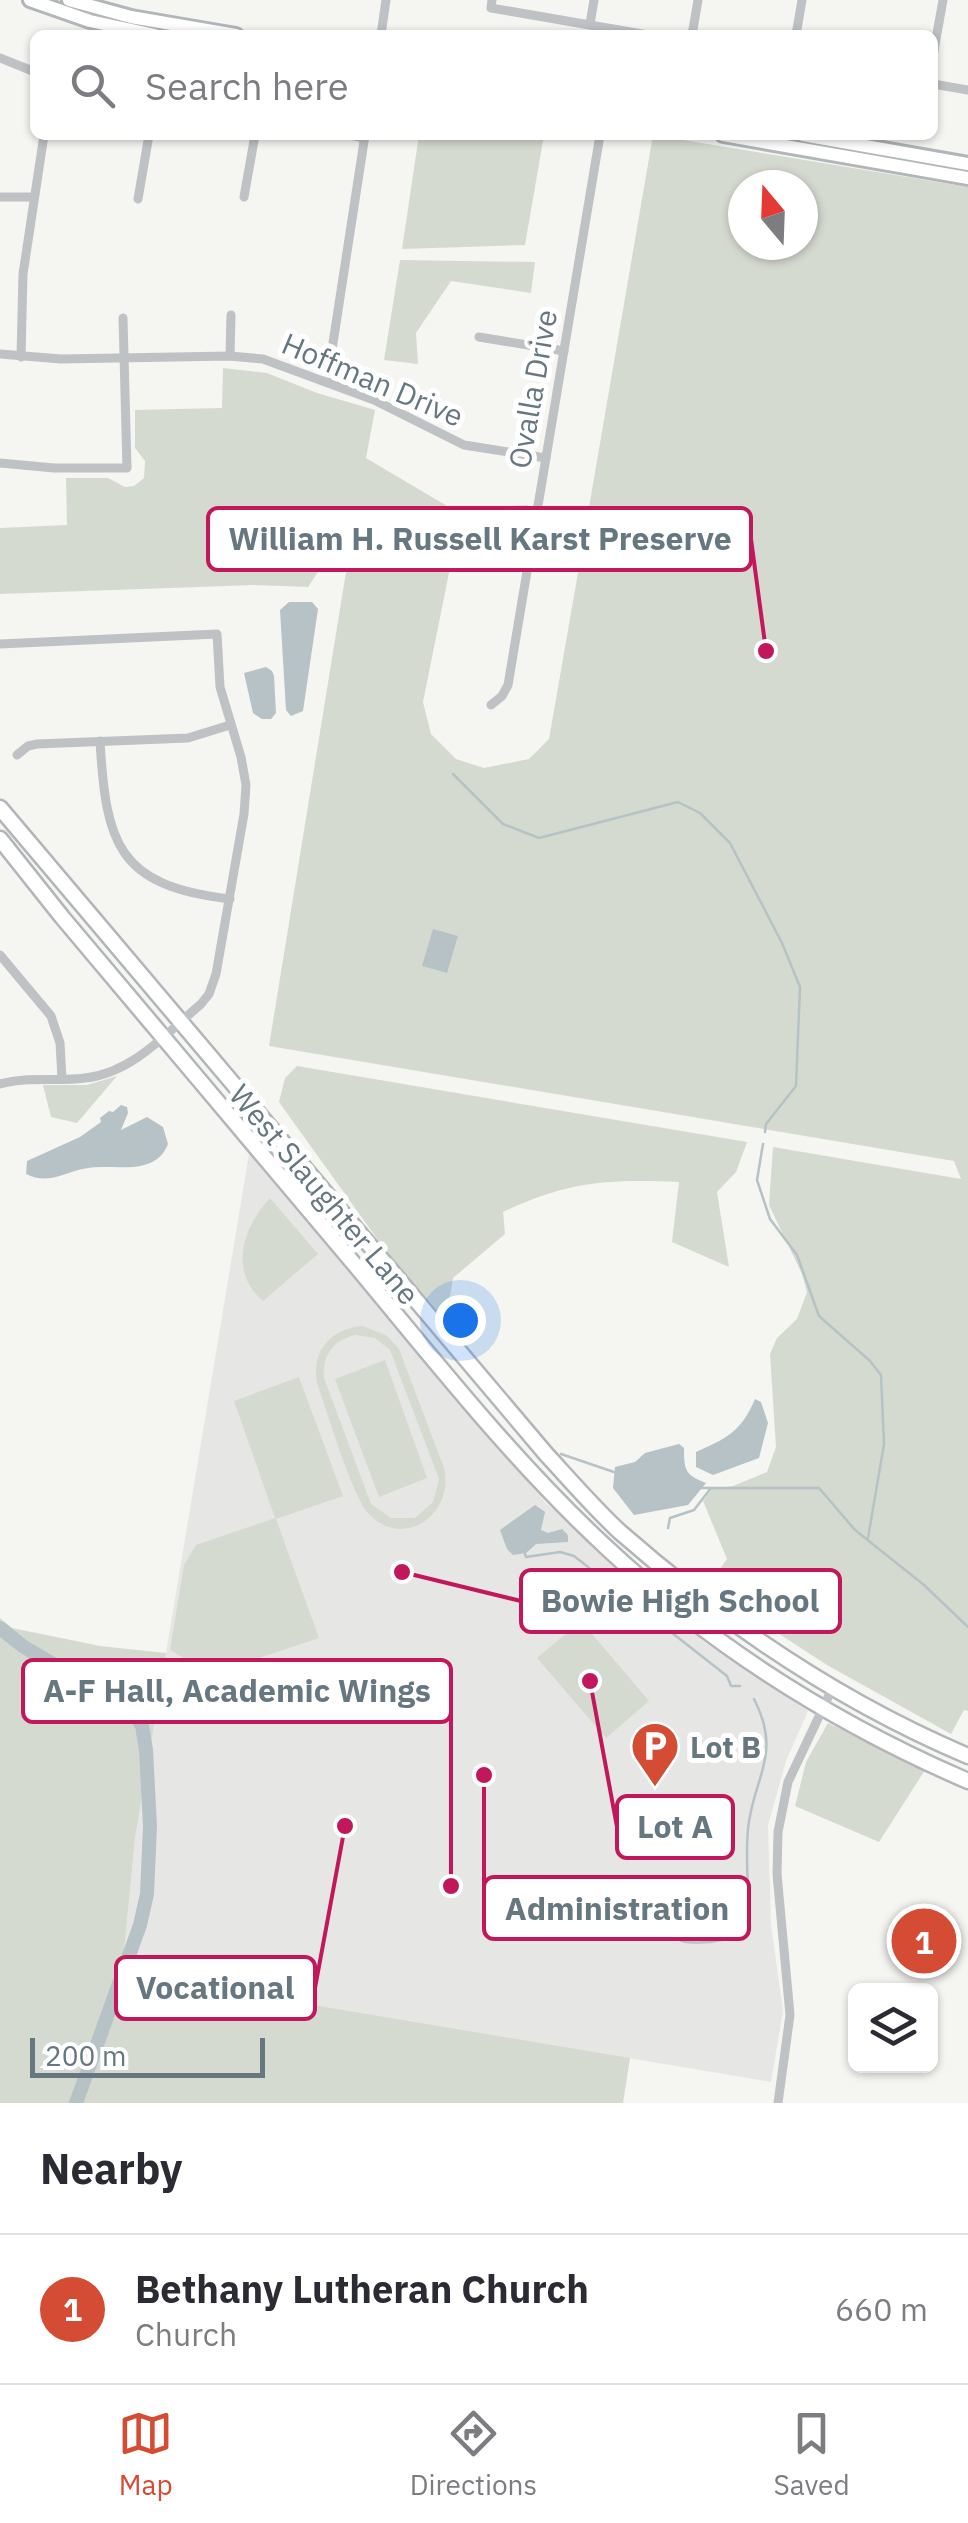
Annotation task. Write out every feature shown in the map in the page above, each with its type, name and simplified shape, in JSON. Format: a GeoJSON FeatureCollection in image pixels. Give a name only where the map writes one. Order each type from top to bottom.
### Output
{"type":"FeatureCollection","features":[{"type":"Feature","properties":{"kind":"main road"},"geometry":{"type":"LineString","coordinates":[[30,0],[90,21],[132,30]]}},
{"type":"Feature","properties":{"kind":"main road"},"geometry":{"type":"LineString","coordinates":[[68,0],[118,14],[208,30]]}},
{"type":"Feature","properties":{"kind":"main road"},"geometry":{"type":"LineString","coordinates":[[751,140],[968,178]]}},
{"type":"Feature","properties":{"kind":"main road"},"geometry":{"type":"LineString","coordinates":[[831,140],[968,164]]}},
{"type":"Feature","properties":{"kind":"main road","name":"West Slaughter Lane"},"geometry":{"type":"LineString","coordinates":[[0,808],[546,1454],[618,1530],[762,1644],[832,1689],[915,1734],[968,1756]]}},
{"type":"Feature","properties":{"kind":"main road","name":"West Slaughter Lane"},"geometry":{"type":"LineString","coordinates":[[0,839],[62,918],[529,1469],[606,1548],[674,1607],[743,1658],[894,1747],[968,1781]]}},
{"type":"Feature","properties":{"kind":"main road"},"geometry":{"type":"LineString","coordinates":[[529,1469],[546,1454]]}},
{"type":"Feature","properties":{"kind":"street"},"geometry":{"type":"LineString","coordinates":[[382,30],[386,0]]}},
{"type":"Feature","properties":{"kind":"street"},"geometry":{"type":"LineString","coordinates":[[492,0],[491,8],[622,30]]}},
{"type":"Feature","properties":{"kind":"street"},"geometry":{"type":"LineString","coordinates":[[590,24],[594,0]]}},
{"type":"Feature","properties":{"kind":"street"},"geometry":{"type":"LineString","coordinates":[[693,30],[698,0]]}},
{"type":"Feature","properties":{"kind":"street"},"geometry":{"type":"LineString","coordinates":[[797,30],[802,0]]}},
{"type":"Feature","properties":{"kind":"street"},"geometry":{"type":"LineString","coordinates":[[938,30],[943,0]]}},
{"type":"Feature","properties":{"kind":"street"},"geometry":{"type":"LineString","coordinates":[[0,58],[30,70]]}},
{"type":"Feature","properties":{"kind":"street"},"geometry":{"type":"LineString","coordinates":[[938,85],[968,90]]}},
{"type":"Feature","properties":{"kind":"street"},"geometry":{"type":"LineString","coordinates":[[20,357],[23,274],[43,140]]}},
{"type":"Feature","properties":{"kind":"street"},"geometry":{"type":"LineString","coordinates":[[138,199],[148,140]]}},
{"type":"Feature","properties":{"kind":"street"},"geometry":{"type":"LineString","coordinates":[[244,197],[254,140]]}},
{"type":"Feature","properties":{"kind":"street"},"geometry":{"type":"LineString","coordinates":[[327,382],[364,140]]}},
{"type":"Feature","properties":{"kind":"street","name":"Ovalla Drive"},"geometry":{"type":"LineString","coordinates":[[492,705],[508,684],[599,140]]}},
{"type":"Feature","properties":{"kind":"street"},"geometry":{"type":"LineString","coordinates":[[0,197],[34,197]]}},
{"type":"Feature","properties":{"kind":"street"},"geometry":{"type":"LineString","coordinates":[[230,356],[231,315]]}},
{"type":"Feature","properties":{"kind":"street"},"geometry":{"type":"LineString","coordinates":[[0,463],[127,468],[123,318]]}},
{"type":"Feature","properties":{"kind":"street"},"geometry":{"type":"LineString","coordinates":[[480,338],[564,351]]}},
{"type":"Feature","properties":{"kind":"street","name":"Hoffman Drive"},"geometry":{"type":"LineString","coordinates":[[0,354],[230,356],[262,360],[400,411],[464,444],[546,458]]}},
{"type":"Feature","properties":{"kind":"street"},"geometry":{"type":"LineString","coordinates":[[0,644],[217,634],[220,688],[246,784],[214,984],[201,1004],[118,1069],[91,1078],[20,1079],[0,1084]]}},
{"type":"Feature","properties":{"kind":"street"},"geometry":{"type":"LineString","coordinates":[[17,755],[37,744],[188,738],[230,725]]}},
{"type":"Feature","properties":{"kind":"street"},"geometry":{"type":"LineString","coordinates":[[100,741],[106,812],[126,854],[146,874],[172,888],[230,899]]}},
{"type":"Feature","properties":{"kind":"street"},"geometry":{"type":"LineString","coordinates":[[0,955],[51,1016],[60,1042],[62,1079]]}},
{"type":"Feature","properties":{"kind":"street"},"geometry":{"type":"LineString","coordinates":[[778,2103],[790,2015],[777,1874],[778,1832],[788,1782],[832,1689]]}},
{"type":"Feature","properties":{"kind":"shaded area"},"geometry":{"type":"Polygon","coordinates":[[[418,140],[543,140],[525,245],[402,249],[418,140]]]}},
{"type":"Feature","properties":{"kind":"shaded area"},"geometry":{"type":"Polygon","coordinates":[[[652,140],[683,140],[968,187],[968,1711],[964,1710],[951,1734],[827,1665],[707,1587],[727,1559],[703,1501],[712,1489],[733,1486],[767,1472],[776,1447],[770,1354],[777,1338],[797,1319],[807,1292],[769,1205],[773,1147],[961,1179],[954,1161],[269,1046],[346,572],[318,572],[308,587],[254,585],[0,594],[0,528],[67,525],[66,478],[108,478],[125,487],[144,478],[145,461],[135,448],[135,410],[222,408],[223,368],[267,373],[375,410],[366,458],[452,509],[528,505],[517,568],[450,568],[423,702],[431,734],[456,759],[484,768],[529,759],[549,739],[582,550],[539,551],[544,520],[587,519],[652,140]]]}},
{"type":"Feature","properties":{"kind":"shaded area"},"geometry":{"type":"Polygon","coordinates":[[[400,260],[535,262],[531,293],[451,281],[416,333],[418,364],[384,360],[400,260]]]}},
{"type":"Feature","properties":{"kind":"shaded area"},"geometry":{"type":"Polygon","coordinates":[[[289,602],[312,602],[318,609],[303,711],[291,716],[286,710],[280,610],[289,602]]]}},
{"type":"Feature","properties":{"kind":"shaded area"},"geometry":{"type":"Polygon","coordinates":[[[266,667],[274,676],[276,713],[271,719],[253,713],[244,673],[266,667]]]}},
{"type":"Feature","properties":{"kind":"shaded area"},"geometry":{"type":"Polygon","coordinates":[[[433,929],[458,936],[447,973],[422,966],[433,929]]]}},
{"type":"Feature","properties":{"kind":"shaded area"},"geometry":{"type":"Polygon","coordinates":[[[297,1066],[747,1142],[736,1172],[717,1192],[729,1267],[672,1242],[679,1182],[589,1184],[548,1194],[503,1212],[505,1234],[453,1278],[446,1320],[388,1254],[279,1102],[285,1078],[297,1066]]]}},
{"type":"Feature","properties":{"kind":"shaded area"},"geometry":{"type":"Polygon","coordinates":[[[117,1076],[77,1123],[51,1117],[43,1085],[87,1085],[117,1076]]]}},
{"type":"Feature","properties":{"kind":"shaded area"},"geometry":{"type":"Polygon","coordinates":[[[121,1105],[127,1107],[128,1113],[121,1130],[147,1117],[163,1127],[168,1144],[154,1161],[133,1167],[88,1168],[42,1179],[26,1174],[27,1161],[80,1137],[121,1105]]]}},
{"type":"Feature","properties":{"kind":"shaded area"},"geometry":{"type":"Polygon","coordinates":[[[249,1154],[545,1502],[704,1642],[808,1711],[786,1761],[768,1825],[771,1924],[783,2011],[771,2082],[122,1973],[135,1839],[249,1154]]]}},
{"type":"Feature","properties":{"kind":"shaded area"},"geometry":{"type":"Polygon","coordinates":[[[270,1198],[318,1254],[263,1301],[246,1276],[243,1249],[253,1222],[270,1198]]]}},
{"type":"Feature","properties":{"kind":"shaded area"},"geometry":{"type":"Polygon","coordinates":[[[362,1326],[386,1335],[399,1349],[444,1468],[442,1500],[434,1513],[410,1528],[381,1524],[361,1503],[317,1383],[320,1352],[332,1337],[362,1326]],[[355,1335],[335,1345],[325,1363],[324,1378],[371,1504],[391,1518],[415,1518],[433,1502],[439,1479],[390,1350],[375,1338],[355,1335]]]}},
{"type":"Feature","properties":{"kind":"shaded area"},"geometry":{"type":"Polygon","coordinates":[[[385,1360],[427,1478],[379,1497],[335,1379],[385,1360]]]}},
{"type":"Feature","properties":{"kind":"shaded area"},"geometry":{"type":"Polygon","coordinates":[[[299,1377],[343,1496],[276,1519],[319,1638],[212,1674],[170,1650],[184,1565],[196,1545],[275,1518],[234,1401],[299,1377]]]}},
{"type":"Feature","properties":{"kind":"shaded area"},"geometry":{"type":"Polygon","coordinates":[[[755,1399],[761,1402],[768,1423],[759,1458],[713,1475],[696,1467],[696,1452],[732,1433],[755,1399]]]}},
{"type":"Feature","properties":{"kind":"shaded area"},"geometry":{"type":"Polygon","coordinates":[[[679,1444],[684,1448],[687,1471],[706,1483],[688,1505],[634,1515],[613,1488],[615,1467],[635,1462],[645,1453],[679,1444]]]}},
{"type":"Feature","properties":{"kind":"shaded area"},"geometry":{"type":"Polygon","coordinates":[[[535,1505],[545,1512],[541,1530],[548,1533],[562,1529],[568,1542],[536,1544],[526,1553],[513,1555],[500,1530],[535,1505]]]}},
{"type":"Feature","properties":{"kind":"shaded area"},"geometry":{"type":"Polygon","coordinates":[[[0,1618],[12,1628],[100,1646],[166,1653],[135,1839],[122,1973],[630,2058],[623,2103],[0,2103],[0,1618]]]}},
{"type":"Feature","properties":{"kind":"shaded area"},"geometry":{"type":"Polygon","coordinates":[[[581,1621],[649,1701],[606,1738],[537,1658],[581,1621]]]}},
{"type":"Feature","properties":{"kind":"shaded area"},"geometry":{"type":"Polygon","coordinates":[[[828,1723],[925,1770],[879,1842],[795,1806],[806,1762],[828,1723]]]}},
{"type":"Feature","properties":{"kind":"waterway"},"geometry":{"type":"LineString","coordinates":[[453,774],[503,824],[539,838],[678,802],[700,813],[730,843],[782,943],[800,987],[796,1086],[766,1124],[765,1132]]}},
{"type":"Feature","properties":{"kind":"waterway"},"geometry":{"type":"LineString","coordinates":[[763,1144],[757,1180],[770,1219],[797,1255],[819,1316],[881,1375],[884,1444],[868,1538]]}},
{"type":"Feature","properties":{"kind":"waterway"},"geometry":{"type":"LineString","coordinates":[[561,1454],[614,1472]]}},
{"type":"Feature","properties":{"kind":"waterway"},"geometry":{"type":"LineString","coordinates":[[700,1488],[819,1488],[855,1530],[924,1585],[968,1627]]}},
{"type":"Feature","properties":{"kind":"waterway"},"geometry":{"type":"LineString","coordinates":[[668,1528],[670,1518],[694,1510],[711,1488]]}},
{"type":"Feature","properties":{"kind":"waterway"},"geometry":{"type":"LineString","coordinates":[[525,1554],[526,1557],[560,1552],[574,1556],[727,1676],[731,1686],[740,1686]]}},
{"type":"Feature","properties":{"kind":"waterway"},"geometry":{"type":"LineString","coordinates":[[0,1628],[79,1679],[117,1688],[142,1726],[146,1750],[150,1826],[147,1894],[140,1925],[76,2103]]}},
{"type":"Feature","properties":{"kind":"waterway"},"geometry":{"type":"LineString","coordinates":[[666,1928],[681,1940],[703,1942],[730,1938],[749,1924],[748,1829],[766,1751],[766,1736],[754,1699]]}},
{"type":"Feature","properties":{"kind":"place","name":"William H. Russell Karst Preserve"},"geometry":{"type":"Point","coordinates":[766,651]}},
{"type":"Feature","properties":{"kind":"place","name":"Bowie High School"},"geometry":{"type":"Point","coordinates":[402,1572]}},
{"type":"Feature","properties":{"kind":"place","name":"Lot A"},"geometry":{"type":"Point","coordinates":[590,1681]}},
{"type":"Feature","properties":{"kind":"place","name":"Administration"},"geometry":{"type":"Point","coordinates":[484,1775]}},
{"type":"Feature","properties":{"kind":"place","name":"Lot B"},"geometry":{"type":"Point","coordinates":[655,1788]}},
{"type":"Feature","properties":{"kind":"place","name":"Vocational"},"geometry":{"type":"Point","coordinates":[345,1826]}},
{"type":"Feature","properties":{"kind":"place","name":"A-F Hall, Academic Wings"},"geometry":{"type":"Point","coordinates":[451,1886]}},
{"type":"Feature","properties":{"kind":"place","name":"Bethany Lutheran Church"},"geometry":{"type":"Point","coordinates":[924,1941]}}]}
